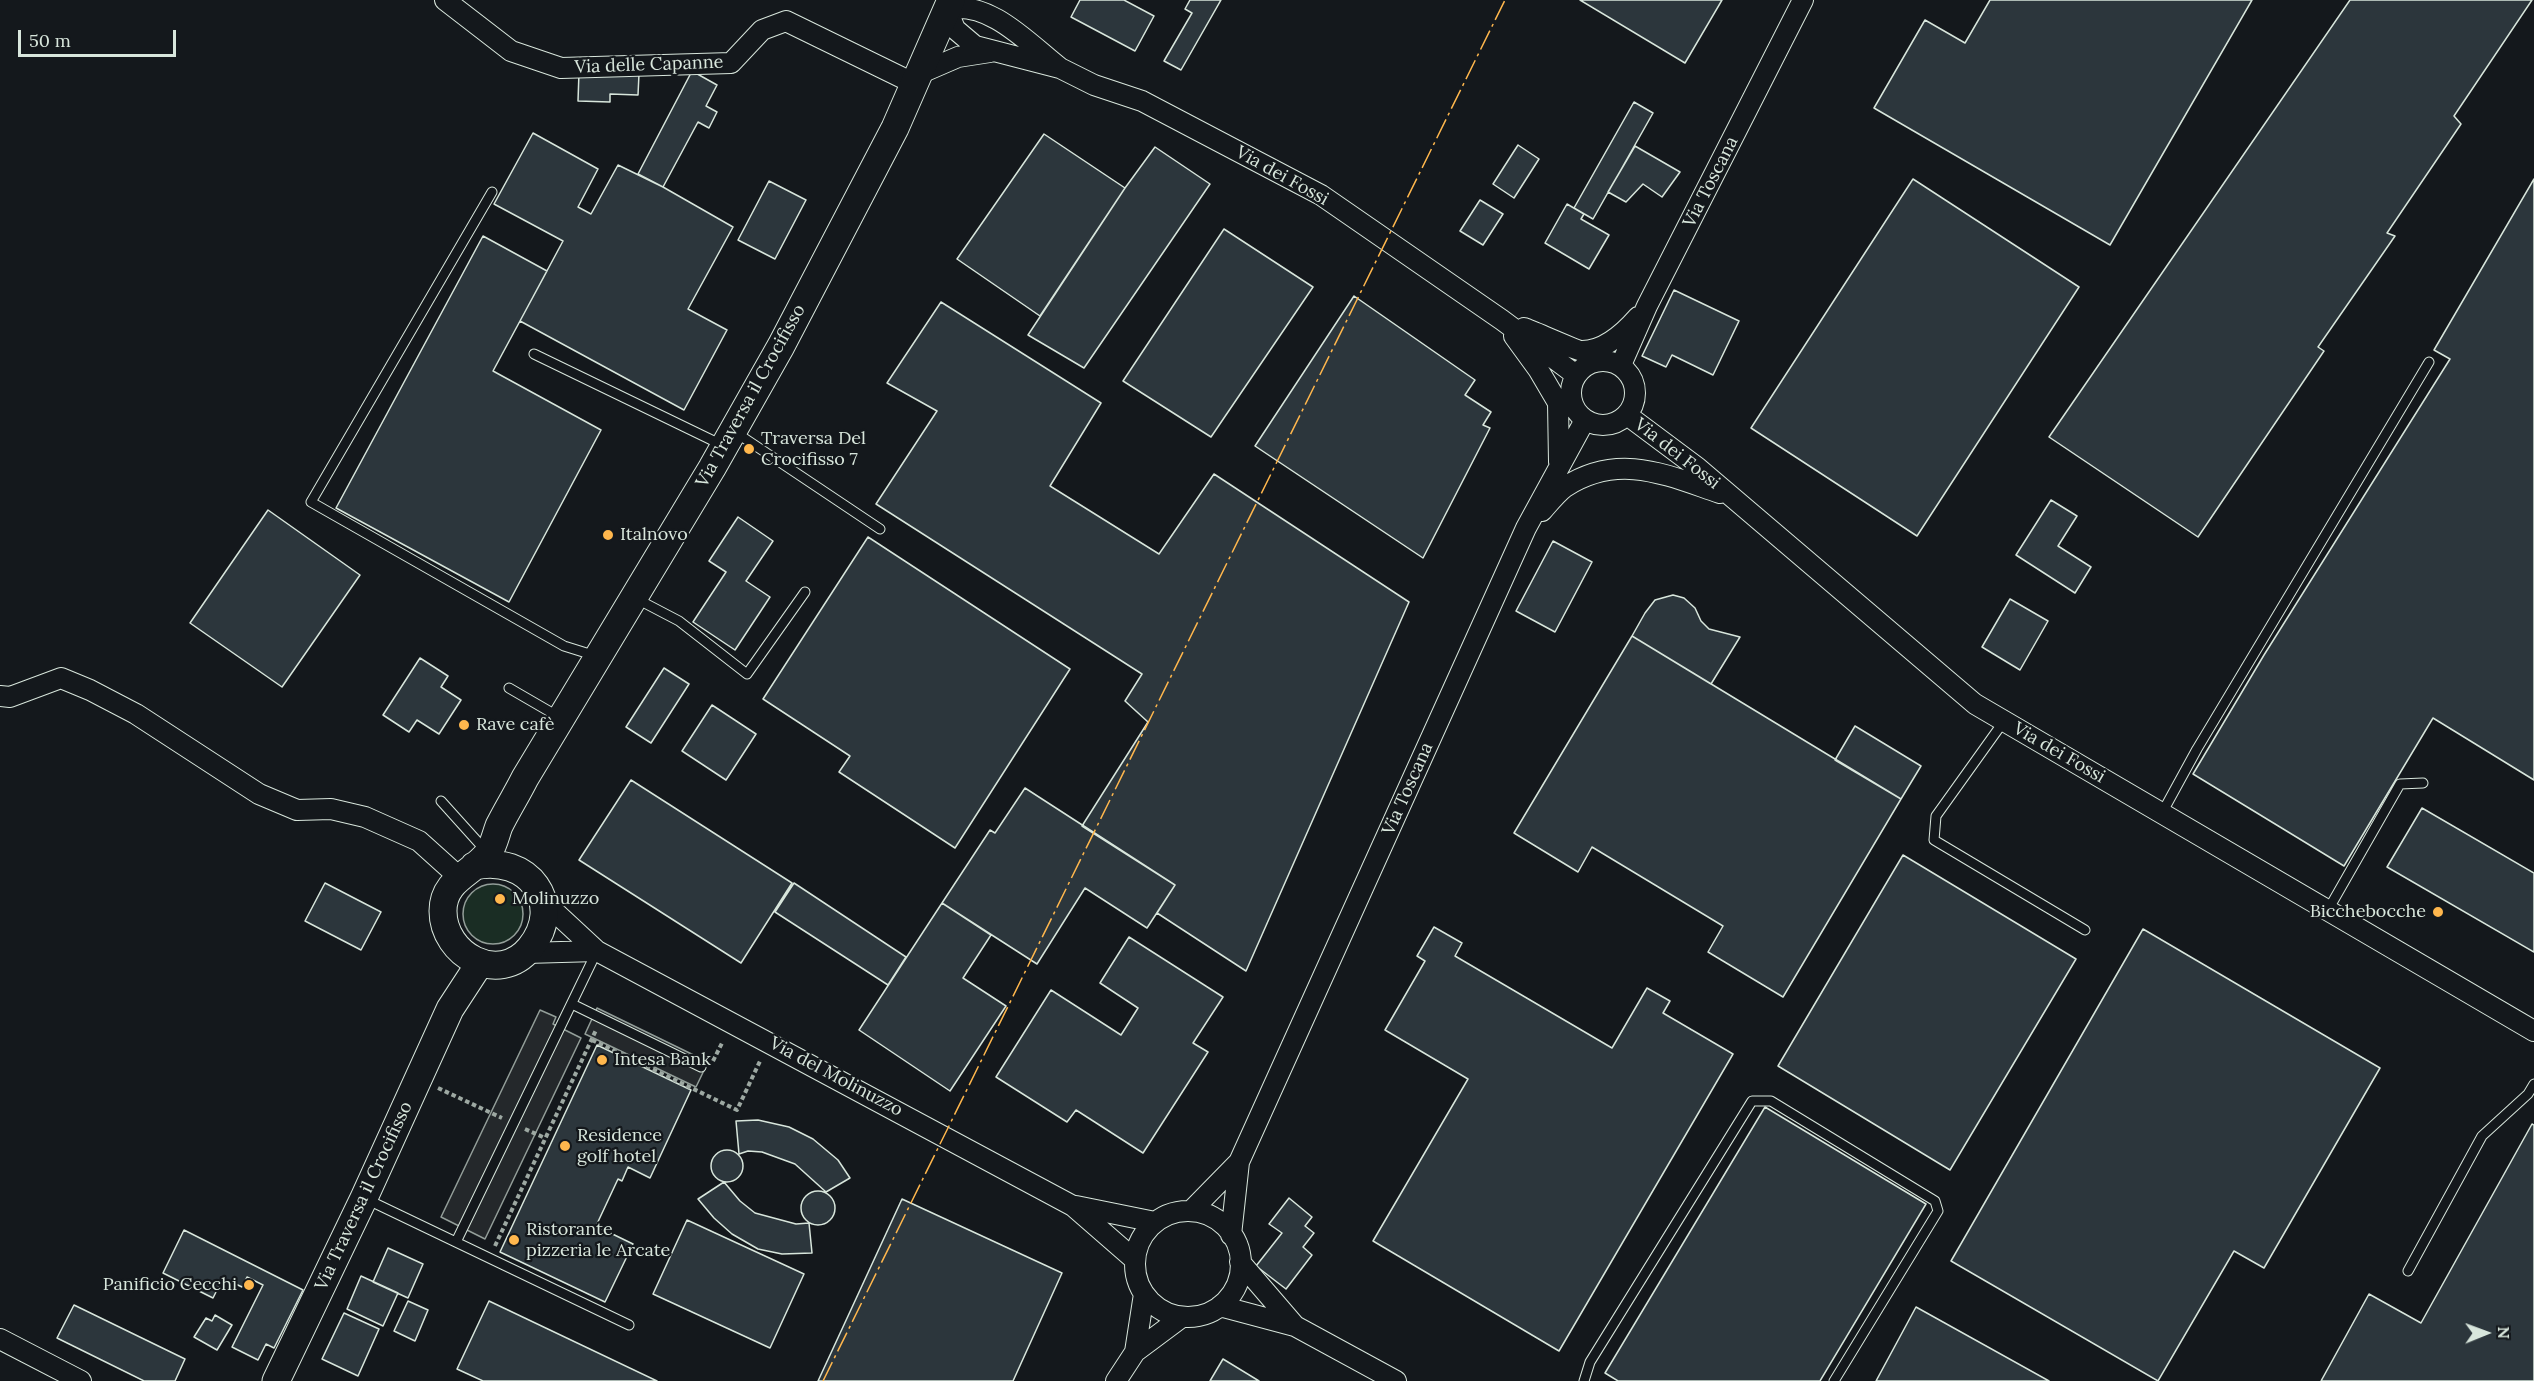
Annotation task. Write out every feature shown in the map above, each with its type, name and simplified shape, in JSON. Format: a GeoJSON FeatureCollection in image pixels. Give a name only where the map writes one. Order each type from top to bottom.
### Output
{"type":"FeatureCollection","features":[{"type":"Feature","properties":{"kind":"street","name":"Via delle Capanne"},"geometry":{"type":"LineString","coordinates":[[445,0],[511,51],[561,68],[731,63],[762,30],[786,21],[918,78]]}},
{"type":"Feature","properties":{"kind":"street","name":"Via dei Fossi"},"geometry":{"type":"LineString","coordinates":[[984,0],[999,21]]}},
{"type":"Feature","properties":{"kind":"street","name":"Via Toscana"},"geometry":{"type":"LineString","coordinates":[[1621,365],[1647,306],[1803,0]]}},
{"type":"Feature","properties":{"kind":"street","name":"Via Traversa il Crocifisso"},"geometry":{"type":"LineString","coordinates":[[450,1009],[453,945],[446,932],[443,907],[446,896],[482,865],[525,778],[729,439],[835,246],[918,78],[949,4]]}},
{"type":"Feature","properties":{"kind":"street","name":"Via dei Fossi"},"geometry":{"type":"LineString","coordinates":[[1060,68],[975,46],[955,29],[949,4],[971,8],[999,21],[1060,68],[1094,85],[1142,101],[1321,195],[1502,320],[1576,375]]}},
{"type":"Feature","properties":{"kind":"street","name":"Via dei Fossi"},"geometry":{"type":"LineString","coordinates":[[918,78],[958,57],[992,51]]}},
{"type":"Feature","properties":{"kind":"street"},"geometry":{"type":"LineString","coordinates":[[1502,320],[1581,351],[1607,344],[1626,331],[1647,306]]}},
{"type":"Feature","properties":{"kind":"street"},"geometry":{"type":"LineString","coordinates":[[1502,320],[1538,369],[1558,404],[1559,464]]}},
{"type":"Feature","properties":{"kind":"street"},"geometry":{"type":"LineString","coordinates":[[1601,360],[1621,365],[1633,379],[1636,389],[1636,398],[1627,415],[1612,424],[1593,424],[1585,420],[1578,413],[1571,394],[1576,375],[1583,367],[1601,360]]}},
{"type":"Feature","properties":{"kind":"street","name":"Via dei Fossi"},"geometry":{"type":"LineString","coordinates":[[1627,415],[1698,468],[1975,704],[2534,1031]]}},
{"type":"Feature","properties":{"kind":"street","name":"Via Toscana"},"geometry":{"type":"LineString","coordinates":[[1232,1235],[1239,1162],[1526,528],[1585,420]]}},
{"type":"Feature","properties":{"kind":"street"},"geometry":{"type":"LineString","coordinates":[[1526,528],[1564,488],[1596,472],[1633,467],[1667,475],[1730,496]]}},
{"type":"Feature","properties":{"kind":"street"},"geometry":{"type":"LineString","coordinates":[[0,696],[10,697],[61,678],[136,714],[259,794],[297,810],[331,809],[364,817],[419,842],[482,865],[522,871],[535,884],[544,911],[542,929],[538,939],[526,953],[516,960],[498,965],[480,963],[466,957],[453,945]]}},
{"type":"Feature","properties":{"kind":"street","name":"Via del Molinuzzo"},"geometry":{"type":"LineString","coordinates":[[542,900],[597,951],[1073,1206],[1135,1260]]}},
{"type":"Feature","properties":{"kind":"street","name":"Via del Molinuzzo"},"geometry":{"type":"LineString","coordinates":[[526,953],[597,951]]}},
{"type":"Feature","properties":{"kind":"street","name":"Via Traversa il Crocifisso"},"geometry":{"type":"LineString","coordinates":[[276,1381],[450,1009],[480,963]]}},
{"type":"Feature","properties":{"kind":"street","name":"Via Toscana"},"geometry":{"type":"LineString","coordinates":[[1191,1211],[1239,1162]]}},
{"type":"Feature","properties":{"kind":"street","name":"Via del Molinuzzo"},"geometry":{"type":"LineString","coordinates":[[1073,1206],[1155,1222]]}},
{"type":"Feature","properties":{"kind":"street"},"geometry":{"type":"LineString","coordinates":[[1191,1211],[1207,1215],[1220,1223],[1232,1235],[1238,1248],[1239,1279],[1231,1294],[1220,1306],[1196,1317],[1182,1317],[1167,1313],[1154,1305],[1144,1294],[1136,1277],[1135,1260],[1138,1245],[1145,1232],[1155,1222],[1172,1214],[1191,1211]]}},
{"type":"Feature","properties":{"kind":"street"},"geometry":{"type":"LineString","coordinates":[[1240,1262],[1295,1326]]}},
{"type":"Feature","properties":{"kind":"street"},"geometry":{"type":"LineString","coordinates":[[1135,1352],[1144,1294]]}},
{"type":"Feature","properties":{"kind":"street"},"geometry":{"type":"LineString","coordinates":[[1220,1306],[1295,1326],[1396,1381]]}},
{"type":"Feature","properties":{"kind":"street"},"geometry":{"type":"LineString","coordinates":[[1116,1381],[1135,1352],[1182,1317]]}},
{"type":"Feature","properties":{"kind":"street"},"geometry":{"type":"LineString","coordinates":[[0,1339],[81,1381]]}},
{"type":"Feature","properties":{"kind":"lane"},"geometry":{"type":"LineString","coordinates":[[492,192],[310,502],[564,646],[598,657]]}},
{"type":"Feature","properties":{"kind":"lane"},"geometry":{"type":"LineString","coordinates":[[534,354],[729,439],[880,529]]}},
{"type":"Feature","properties":{"kind":"lane"},"geometry":{"type":"LineString","coordinates":[[2162,813],[2197,749],[2429,362]]}},
{"type":"Feature","properties":{"kind":"lane"},"geometry":{"type":"LineString","coordinates":[[632,597],[679,621],[747,674],[805,592]]}},
{"type":"Feature","properties":{"kind":"lane"},"geometry":{"type":"LineString","coordinates":[[509,688],[561,718]]}},
{"type":"Feature","properties":{"kind":"lane"},"geometry":{"type":"LineString","coordinates":[[2004,721],[1936,816],[1934,840],[2085,930]]}},
{"type":"Feature","properties":{"kind":"lane"},"geometry":{"type":"LineString","coordinates":[[2328,910],[2400,784],[2423,783]]}},
{"type":"Feature","properties":{"kind":"lane"},"geometry":{"type":"LineString","coordinates":[[441,801],[482,865]]}},
{"type":"Feature","properties":{"kind":"lane"},"geometry":{"type":"LineString","coordinates":[[456,1242],[597,951]]}},
{"type":"Feature","properties":{"kind":"lane"},"geometry":{"type":"LineString","coordinates":[[572,1004],[705,1069]]}},
{"type":"Feature","properties":{"kind":"lane"},"geometry":{"type":"LineString","coordinates":[[2408,1271],[2482,1136],[2532,1089]]}},
{"type":"Feature","properties":{"kind":"lane"},"geometry":{"type":"LineString","coordinates":[[1584,1381],[1590,1362],[1752,1101],[1771,1101],[1935,1201],[1938,1211],[1834,1381]]}},
{"type":"Feature","properties":{"kind":"lane"},"geometry":{"type":"LineString","coordinates":[[364,1197],[629,1325]]}},
{"type":"Feature","properties":{"kind":"path"},"geometry":{"type":"LineString","coordinates":[[489,1258],[602,1018]]}},
{"type":"Feature","properties":{"kind":"path"},"geometry":{"type":"LineString","coordinates":[[705,1069],[732,1022]]}},
{"type":"Feature","properties":{"kind":"path"},"geometry":{"type":"LineString","coordinates":[[418,1078],[545,1138]]}},
{"type":"Feature","properties":{"kind":"path"},"geometry":{"type":"LineString","coordinates":[[697,1091],[702,1081]]}},
{"type":"Feature","properties":{"kind":"green space"},"geometry":{"type":"Polygon","coordinates":[[[487,884],[499,884],[510,889],[518,897],[523,914],[521,926],[510,939],[499,944],[487,944],[476,939],[468,931],[463,920],[463,908],[468,897],[476,889],[487,884]]]}},
{"type":"Feature","properties":{"kind":"shaded area"},"geometry":{"type":"Polygon","coordinates":[[[597,1008],[708,1062],[696,1087],[585,1034],[597,1008]]]}},
{"type":"Feature","properties":{"kind":"shaded area"},"geometry":{"type":"Polygon","coordinates":[[[540,1010],[556,1017],[553,1024],[581,1038],[485,1239],[441,1217],[540,1010]]]}},
{"type":"Feature","properties":{"kind":"building"},"geometry":{"type":"Polygon","coordinates":[[[1080,0],[1124,0],[1154,16],[1135,51],[1071,17],[1080,0]]]}},
{"type":"Feature","properties":{"kind":"building"},"geometry":{"type":"Polygon","coordinates":[[[1190,0],[1221,0],[1181,70],[1164,61],[1192,13],[1185,9],[1190,0]]]}},
{"type":"Feature","properties":{"kind":"building"},"geometry":{"type":"Polygon","coordinates":[[[1580,0],[1722,0],[1685,63],[1580,0]]]}},
{"type":"Feature","properties":{"kind":"building"},"geometry":{"type":"Polygon","coordinates":[[[1990,0],[2252,0],[2110,245],[1874,108],[1925,20],[1965,43],[1990,0]]]}},
{"type":"Feature","properties":{"kind":"building"},"geometry":{"type":"Polygon","coordinates":[[[2350,0],[2532,0],[2454,116],[2461,124],[2387,233],[2395,236],[2318,347],[2324,351],[2198,537],[2049,437],[2350,0]]]}},
{"type":"Feature","properties":{"kind":"building"},"geometry":{"type":"Polygon","coordinates":[[[692,71],[717,85],[706,106],[717,112],[709,128],[698,122],[663,187],[638,174],[692,71]]]}},
{"type":"Feature","properties":{"kind":"building"},"geometry":{"type":"Polygon","coordinates":[[[579,72],[639,74],[638,95],[610,94],[610,102],[578,101],[579,72]]]}},
{"type":"Feature","properties":{"kind":"building"},"geometry":{"type":"Polygon","coordinates":[[[1634,102],[1653,113],[1593,219],[1574,208],[1634,102]]]}},
{"type":"Feature","properties":{"kind":"building"},"geometry":{"type":"Polygon","coordinates":[[[533,133],[598,169],[578,207],[591,214],[618,165],[663,187],[733,227],[688,309],[727,330],[684,410],[520,321],[563,241],[494,204],[533,133]]]}},
{"type":"Feature","properties":{"kind":"building"},"geometry":{"type":"Polygon","coordinates":[[[1044,134],[1125,188],[1040,316],[957,259],[1044,134]]]}},
{"type":"Feature","properties":{"kind":"building"},"geometry":{"type":"Polygon","coordinates":[[[1518,145],[1539,159],[1514,198],[1493,184],[1518,145]]]}},
{"type":"Feature","properties":{"kind":"building"},"geometry":{"type":"Polygon","coordinates":[[[1635,146],[1680,172],[1662,197],[1643,184],[1626,202],[1608,192],[1635,146]]]}},
{"type":"Feature","properties":{"kind":"building"},"geometry":{"type":"Polygon","coordinates":[[[1155,147],[1210,184],[1084,368],[1028,335],[1125,188],[1155,147]]]}},
{"type":"Feature","properties":{"kind":"building"},"geometry":{"type":"Polygon","coordinates":[[[1913,179],[2079,287],[1917,536],[1751,428],[1913,179]]]}},
{"type":"Feature","properties":{"kind":"building"},"geometry":{"type":"Polygon","coordinates":[[[2534,179],[2534,780],[2433,718],[2344,866],[2193,774],[2264,655],[2450,359],[2434,350],[2534,179]]]}},
{"type":"Feature","properties":{"kind":"building"},"geometry":{"type":"Polygon","coordinates":[[[769,181],[806,200],[775,259],[738,240],[769,181]]]}},
{"type":"Feature","properties":{"kind":"building"},"geometry":{"type":"Polygon","coordinates":[[[1480,200],[1503,214],[1483,245],[1460,231],[1480,200]]]}},
{"type":"Feature","properties":{"kind":"building"},"geometry":{"type":"Polygon","coordinates":[[[1567,204],[1584,214],[1581,219],[1609,235],[1589,269],[1545,243],[1567,204]]]}},
{"type":"Feature","properties":{"kind":"building"},"geometry":{"type":"Polygon","coordinates":[[[1224,229],[1313,287],[1211,437],[1123,381],[1224,229]]]}},
{"type":"Feature","properties":{"kind":"building"},"geometry":{"type":"Polygon","coordinates":[[[483,236],[547,271],[493,371],[601,430],[509,602],[336,508],[483,236]]]}},
{"type":"Feature","properties":{"kind":"building"},"geometry":{"type":"Polygon","coordinates":[[[1674,290],[1739,321],[1713,375],[1672,355],[1666,367],[1642,356],[1674,290]]]}},
{"type":"Feature","properties":{"kind":"building"},"geometry":{"type":"Polygon","coordinates":[[[1354,296],[1475,380],[1465,395],[1491,412],[1483,425],[1490,428],[1423,558],[1255,446],[1354,296]]]}},
{"type":"Feature","properties":{"kind":"building"},"geometry":{"type":"Polygon","coordinates":[[[941,302],[1101,403],[1050,486],[1159,554],[1214,474],[1409,602],[1246,971],[1157,913],[1175,885],[1082,826],[1148,722],[1125,701],[1142,674],[876,504],[937,411],[887,383],[941,302]]]}},
{"type":"Feature","properties":{"kind":"building"},"geometry":{"type":"Polygon","coordinates":[[[2051,500],[2077,516],[2058,546],[2091,567],[2075,593],[2016,555],[2051,500]]]}},
{"type":"Feature","properties":{"kind":"building"},"geometry":{"type":"Polygon","coordinates":[[[268,510],[360,575],[282,687],[190,623],[268,510]]]}},
{"type":"Feature","properties":{"kind":"building"},"geometry":{"type":"Polygon","coordinates":[[[738,517],[773,541],[746,581],[770,597],[735,650],[693,622],[726,572],[709,561],[738,517]]]}},
{"type":"Feature","properties":{"kind":"building"},"geometry":{"type":"Polygon","coordinates":[[[868,537],[1070,669],[955,848],[839,772],[850,756],[763,699],[868,537]]]}},
{"type":"Feature","properties":{"kind":"building"},"geometry":{"type":"Polygon","coordinates":[[[1553,541],[1592,562],[1555,632],[1516,611],[1553,541]]]}},
{"type":"Feature","properties":{"kind":"building"},"geometry":{"type":"Polygon","coordinates":[[[1673,595],[1684,598],[1695,608],[1701,621],[1709,629],[1740,637],[1711,684],[1632,636],[1655,600],[1673,595]]]}},
{"type":"Feature","properties":{"kind":"building"},"geometry":{"type":"Polygon","coordinates":[[[2010,599],[2048,621],[2020,670],[1982,647],[2010,599]]]}},
{"type":"Feature","properties":{"kind":"building"},"geometry":{"type":"Polygon","coordinates":[[[1632,636],[1901,799],[1783,997],[1708,952],[1723,926],[1592,847],[1578,872],[1514,833],[1632,636]]]}},
{"type":"Feature","properties":{"kind":"building"},"geometry":{"type":"Polygon","coordinates":[[[420,658],[448,676],[441,687],[461,700],[439,734],[417,720],[409,732],[383,715],[420,658]]]}},
{"type":"Feature","properties":{"kind":"building"},"geometry":{"type":"Polygon","coordinates":[[[664,668],[689,684],[651,743],[626,727],[664,668]]]}},
{"type":"Feature","properties":{"kind":"building"},"geometry":{"type":"Polygon","coordinates":[[[712,705],[756,734],[726,780],[682,751],[712,705]]]}},
{"type":"Feature","properties":{"kind":"building"},"geometry":{"type":"Polygon","coordinates":[[[1855,726],[1921,766],[1901,799],[1835,760],[1855,726]]]}},
{"type":"Feature","properties":{"kind":"building"},"geometry":{"type":"Polygon","coordinates":[[[631,780],[792,883],[741,963],[579,860],[631,780]]]}},
{"type":"Feature","properties":{"kind":"building"},"geometry":{"type":"Polygon","coordinates":[[[1025,788],[1175,885],[1147,928],[1085,888],[1037,964],[942,903],[990,830],[995,833],[1025,788]]]}},
{"type":"Feature","properties":{"kind":"building"},"geometry":{"type":"Polygon","coordinates":[[[2422,808],[2534,873],[2534,952],[2387,867],[2422,808]]]}},
{"type":"Feature","properties":{"kind":"building"},"geometry":{"type":"Polygon","coordinates":[[[1903,855],[2076,959],[1950,1170],[1778,1066],[1903,855]]]}},
{"type":"Feature","properties":{"kind":"building"},"geometry":{"type":"Polygon","coordinates":[[[325,883],[381,912],[361,950],[305,921],[325,883]]]}},
{"type":"Feature","properties":{"kind":"building"},"geometry":{"type":"Polygon","coordinates":[[[794,883],[906,957],[888,985],[775,912],[794,883]]]}},
{"type":"Feature","properties":{"kind":"building"},"geometry":{"type":"Polygon","coordinates":[[[942,903],[991,935],[963,978],[1006,1006],[950,1091],[859,1030],[942,903]]]}},
{"type":"Feature","properties":{"kind":"building"},"geometry":{"type":"Polygon","coordinates":[[[1434,927],[1462,943],[1455,956],[1612,1048],[1647,988],[1670,1001],[1663,1013],[1733,1054],[1559,1351],[1373,1241],[1468,1079],[1385,1030],[1425,961],[1417,956],[1434,927]]]}},
{"type":"Feature","properties":{"kind":"building"},"geometry":{"type":"Polygon","coordinates":[[[2143,929],[2380,1068],[2264,1268],[2234,1251],[2158,1381],[1951,1261],[2143,929]]]}},
{"type":"Feature","properties":{"kind":"building"},"geometry":{"type":"Polygon","coordinates":[[[1129,937],[1223,997],[1193,1043],[1208,1052],[1143,1153],[1076,1110],[1067,1122],[996,1077],[1051,990],[1121,1035],[1138,1008],[1100,983],[1129,937]]]}},
{"type":"Feature","properties":{"kind":"building"},"geometry":{"type":"Polygon","coordinates":[[[597,1045],[691,1090],[650,1178],[628,1167],[622,1181],[618,1179],[596,1226],[633,1244],[605,1302],[500,1252],[597,1045]]]}},
{"type":"Feature","properties":{"kind":"building"},"geometry":{"type":"Polygon","coordinates":[[[1765,1107],[1926,1204],[1820,1381],[1618,1381],[1605,1373],[1765,1107]]]}},
{"type":"Feature","properties":{"kind":"building"},"geometry":{"type":"Polygon","coordinates":[[[758,1120],[789,1127],[813,1139],[838,1160],[850,1178],[826,1192],[795,1164],[762,1152],[748,1151],[739,1154],[736,1121],[758,1120]]]}},
{"type":"Feature","properties":{"kind":"building"},"geometry":{"type":"Polygon","coordinates":[[[2532,1124],[2534,1125],[2534,1381],[2321,1381],[2369,1294],[2421,1323],[2532,1124]]]}},
{"type":"Feature","properties":{"kind":"building"},"geometry":{"type":"Polygon","coordinates":[[[727,1150],[739,1154],[743,1166],[739,1178],[727,1182],[715,1178],[711,1166],[715,1154],[727,1150]]]}},
{"type":"Feature","properties":{"kind":"building"},"geometry":{"type":"Polygon","coordinates":[[[724,1182],[740,1201],[755,1213],[796,1224],[809,1223],[812,1253],[782,1254],[758,1249],[732,1234],[698,1199],[724,1182]]]}},
{"type":"Feature","properties":{"kind":"building"},"geometry":{"type":"Polygon","coordinates":[[[818,1191],[830,1196],[835,1208],[830,1220],[818,1225],[806,1220],[801,1208],[806,1196],[818,1191]]]}},
{"type":"Feature","properties":{"kind":"building"},"geometry":{"type":"Polygon","coordinates":[[[1289,1198],[1312,1217],[1305,1226],[1314,1233],[1303,1247],[1312,1255],[1286,1289],[1256,1266],[1282,1233],[1269,1224],[1289,1198]]]}},
{"type":"Feature","properties":{"kind":"building"},"geometry":{"type":"Polygon","coordinates":[[[902,1199],[1062,1273],[1013,1381],[818,1381],[902,1199]]]}},
{"type":"Feature","properties":{"kind":"building"},"geometry":{"type":"Polygon","coordinates":[[[687,1220],[804,1274],[770,1348],[653,1294],[687,1220]]]}},
{"type":"Feature","properties":{"kind":"building"},"geometry":{"type":"Polygon","coordinates":[[[184,1230],[303,1290],[274,1348],[266,1344],[258,1360],[232,1347],[263,1285],[247,1277],[242,1287],[223,1278],[213,1298],[163,1273],[184,1230]]]}},
{"type":"Feature","properties":{"kind":"building"},"geometry":{"type":"Polygon","coordinates":[[[388,1248],[423,1264],[408,1298],[373,1282],[388,1248]]]}},
{"type":"Feature","properties":{"kind":"building"},"geometry":{"type":"Polygon","coordinates":[[[361,1276],[398,1293],[383,1326],[347,1309],[361,1276]]]}},
{"type":"Feature","properties":{"kind":"building"},"geometry":{"type":"Polygon","coordinates":[[[408,1301],[428,1310],[415,1341],[394,1331],[408,1301]]]}},
{"type":"Feature","properties":{"kind":"building"},"geometry":{"type":"Polygon","coordinates":[[[489,1301],[657,1381],[483,1381],[457,1369],[489,1301]]]}},
{"type":"Feature","properties":{"kind":"building"},"geometry":{"type":"Polygon","coordinates":[[[74,1305],[185,1359],[175,1381],[144,1381],[57,1338],[74,1305]]]}},
{"type":"Feature","properties":{"kind":"building"},"geometry":{"type":"Polygon","coordinates":[[[1916,1307],[2049,1381],[1876,1381],[1916,1307]]]}},
{"type":"Feature","properties":{"kind":"building"},"geometry":{"type":"Polygon","coordinates":[[[344,1313],[379,1329],[358,1376],[322,1359],[344,1313]]]}},
{"type":"Feature","properties":{"kind":"building"},"geometry":{"type":"Polygon","coordinates":[[[215,1315],[232,1325],[217,1350],[194,1337],[206,1318],[212,1321],[215,1315]]]}},
{"type":"Feature","properties":{"kind":"building"},"geometry":{"type":"Polygon","coordinates":[[[1223,1359],[1259,1381],[1210,1381],[1223,1359]]]}},
{"type":"Feature","properties":{"kind":"power"},"geometry":{"type":"LineString","coordinates":[[823,1381],[1505,0]]}},
{"type":"Feature","properties":{"kind":"place","name":"Traversa Del Crocifisso 7"},"geometry":{"type":"Point","coordinates":[749,449]}},
{"type":"Feature","properties":{"kind":"place","name":"Italnovo"},"geometry":{"type":"Point","coordinates":[608,535]}},
{"type":"Feature","properties":{"kind":"place","name":"Rave cafè"},"geometry":{"type":"Point","coordinates":[464,725]}},
{"type":"Feature","properties":{"kind":"place","name":"Molinuzzo"},"geometry":{"type":"Point","coordinates":[500,899]}},
{"type":"Feature","properties":{"kind":"place","name":"Bicchebocche"},"geometry":{"type":"Point","coordinates":[2438,912]}},
{"type":"Feature","properties":{"kind":"place","name":"Intesa Bank"},"geometry":{"type":"Point","coordinates":[602,1060]}},
{"type":"Feature","properties":{"kind":"place","name":"Residence golf hotel"},"geometry":{"type":"Point","coordinates":[565,1146]}},
{"type":"Feature","properties":{"kind":"place","name":"Ristorante pizzeria le Arcate"},"geometry":{"type":"Point","coordinates":[514,1240]}},
{"type":"Feature","properties":{"kind":"place","name":"Panificio Cecchi"},"geometry":{"type":"Point","coordinates":[249,1285]}}]}
